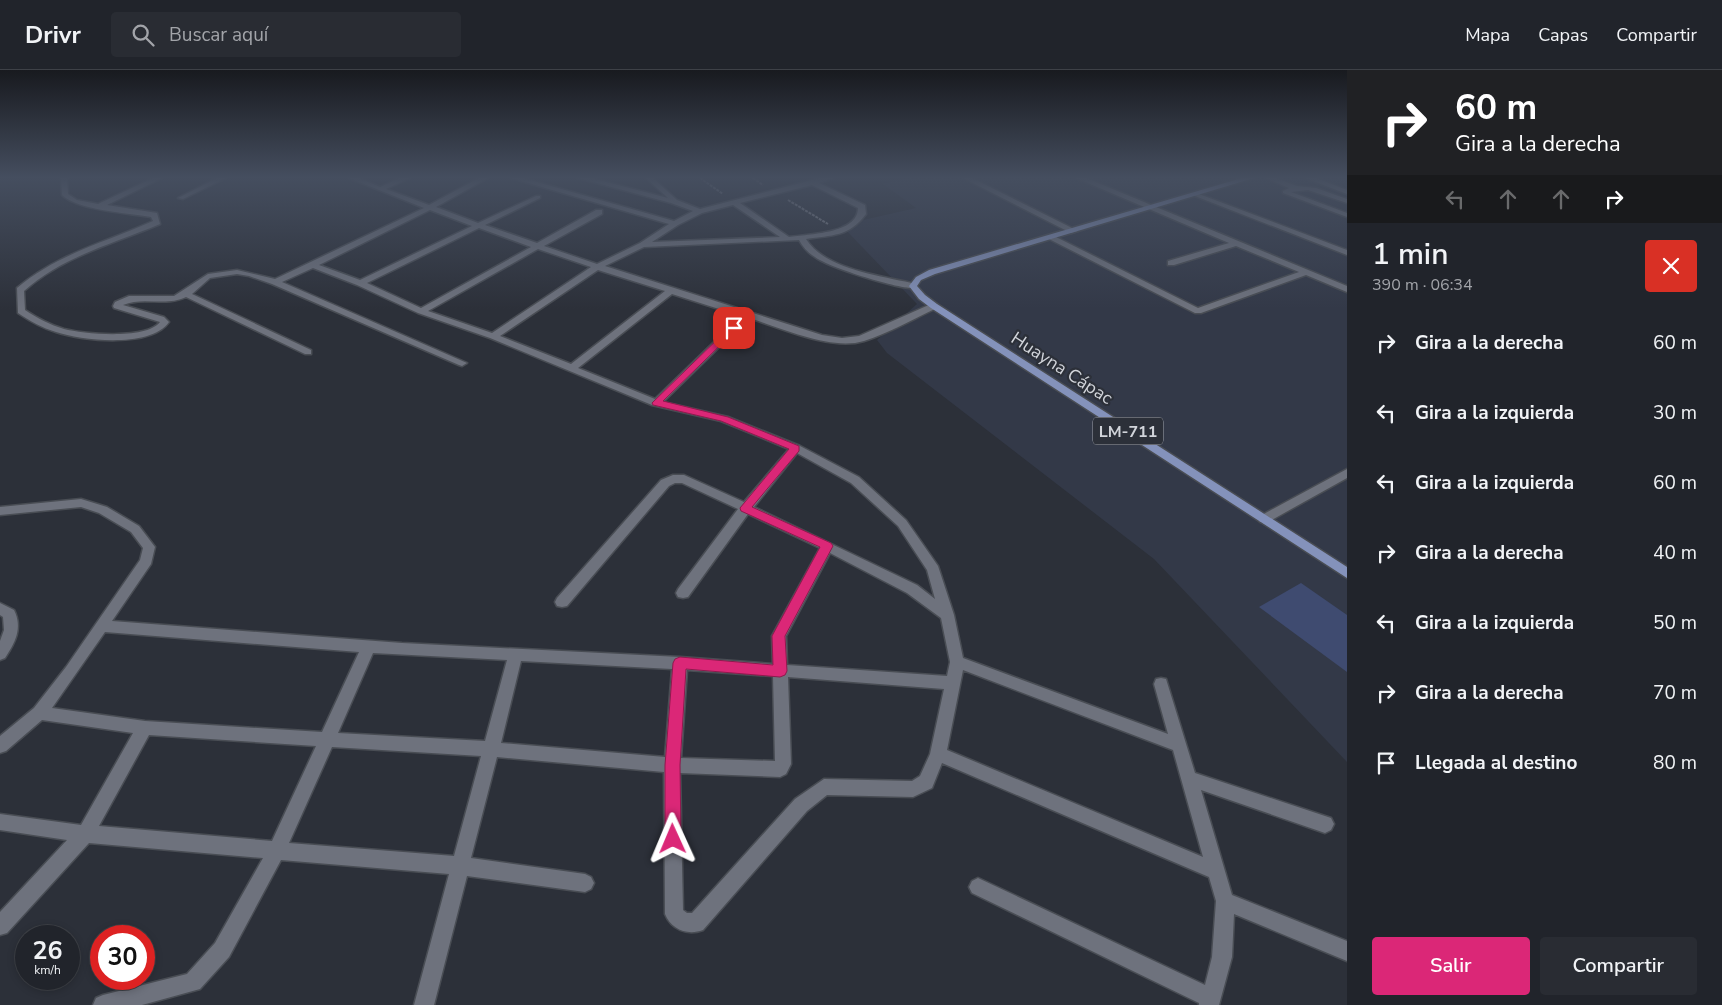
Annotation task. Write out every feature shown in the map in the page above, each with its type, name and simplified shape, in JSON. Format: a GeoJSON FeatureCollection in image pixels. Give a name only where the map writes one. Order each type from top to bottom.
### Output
{"type":"FeatureCollection","features":[{"type":"Feature","properties":{"kind":"main road"},"geometry":{"type":"LineString","coordinates":[[913,286],[914,281],[919,277],[932,272],[1106,222]]}},
{"type":"Feature","properties":{"kind":"main road","name":"Huayna Cápac"},"geometry":{"type":"LineString","coordinates":[[913,286],[922,298],[934,306],[1347,573]]}},
{"type":"Feature","properties":{"kind":"street"},"geometry":{"type":"LineString","coordinates":[[157,222],[72,256],[33,276],[20,290],[21,311],[37,322],[70,333],[94,336],[144,335],[162,328],[165,322],[117,306],[118,304],[129,299],[170,300],[186,294],[208,276],[237,272],[275,282],[462,363]]}},
{"type":"Feature","properties":{"kind":"street"},"geometry":{"type":"LineString","coordinates":[[275,282],[312,266],[357,241],[399,222]]}},
{"type":"Feature","properties":{"kind":"street"},"geometry":{"type":"LineString","coordinates":[[469,222],[596,267],[821,338],[842,341],[861,339],[934,306]]}},
{"type":"Feature","properties":{"kind":"street"},"geometry":{"type":"LineString","coordinates":[[360,282],[489,222]]}},
{"type":"Feature","properties":{"kind":"street"},"geometry":{"type":"LineString","coordinates":[[421,311],[581,222]]}},
{"type":"Feature","properties":{"kind":"street"},"geometry":{"type":"LineString","coordinates":[[670,222],[675,223]]}},
{"type":"Feature","properties":{"kind":"street"},"geometry":{"type":"LineString","coordinates":[[493,336],[596,267],[643,245],[678,222]]}},
{"type":"Feature","properties":{"kind":"street"},"geometry":{"type":"LineString","coordinates":[[763,222],[788,239]]}},
{"type":"Feature","properties":{"kind":"street"},"geometry":{"type":"LineString","coordinates":[[643,245],[788,239],[841,232],[856,222]]}},
{"type":"Feature","properties":{"kind":"street"},"geometry":{"type":"LineString","coordinates":[[1055,222],[1074,231]]}},
{"type":"Feature","properties":{"kind":"street"},"geometry":{"type":"LineString","coordinates":[[1185,222],[1347,289]]}},
{"type":"Feature","properties":{"kind":"street"},"geometry":{"type":"LineString","coordinates":[[1266,222],[1347,253]]}},
{"type":"Feature","properties":{"kind":"street"},"geometry":{"type":"LineString","coordinates":[[801,237],[809,250],[821,258],[864,274],[913,286]]}},
{"type":"Feature","properties":{"kind":"street"},"geometry":{"type":"LineString","coordinates":[[1051,238],[1198,311],[1306,272]]}},
{"type":"Feature","properties":{"kind":"street"},"geometry":{"type":"LineString","coordinates":[[1171,263],[1237,243]]}},
{"type":"Feature","properties":{"kind":"street"},"geometry":{"type":"LineString","coordinates":[[312,266],[360,282],[421,311],[493,336],[656,403],[724,419],[796,448],[855,480],[902,523],[933,569],[947,615],[957,662],[938,754],[926,782],[913,789],[824,787],[801,804],[696,923],[683,922],[674,914],[672,765],[680,663]]}},
{"type":"Feature","properties":{"kind":"street"},"geometry":{"type":"LineString","coordinates":[[572,368],[672,290]]}},
{"type":"Feature","properties":{"kind":"street"},"geometry":{"type":"LineString","coordinates":[[186,294],[308,352]]}},
{"type":"Feature","properties":{"kind":"street"},"geometry":{"type":"LineString","coordinates":[[656,403],[747,315]]}},
{"type":"Feature","properties":{"kind":"street"},"geometry":{"type":"LineString","coordinates":[[683,593],[745,508],[796,448]]}},
{"type":"Feature","properties":{"kind":"street"},"geometry":{"type":"LineString","coordinates":[[1264,519],[1347,473]]}},
{"type":"Feature","properties":{"kind":"street"},"geometry":{"type":"LineString","coordinates":[[562,602],[664,483],[673,479],[684,479],[827,546],[912,589],[947,615]]}},
{"type":"Feature","properties":{"kind":"street"},"geometry":{"type":"LineString","coordinates":[[0,511],[81,503],[103,510],[135,529],[149,547],[146,561],[39,713],[0,746]]}},
{"type":"Feature","properties":{"kind":"street"},"geometry":{"type":"LineString","coordinates":[[39,713],[145,728],[491,749],[672,765],[780,769],[783,764],[779,636],[827,546]]}},
{"type":"Feature","properties":{"kind":"street"},"geometry":{"type":"LineString","coordinates":[[0,608],[9,614],[12,629],[9,639],[0,654]]}},
{"type":"Feature","properties":{"kind":"street"},"geometry":{"type":"LineString","coordinates":[[102,626],[369,646],[680,663],[952,683]]}},
{"type":"Feature","properties":{"kind":"street"},"geometry":{"type":"LineString","coordinates":[[104,1005],[193,982],[222,950],[277,850],[369,646]]}},
{"type":"Feature","properties":{"kind":"street"},"geometry":{"type":"LineString","coordinates":[[424,1005],[516,654]]}},
{"type":"Feature","properties":{"kind":"street"},"geometry":{"type":"LineString","coordinates":[[957,662],[1180,746]]}},
{"type":"Feature","properties":{"kind":"street"},"geometry":{"type":"LineString","coordinates":[[978,887],[1210,1001],[1222,957],[1225,901],[1161,684]]}},
{"type":"Feature","properties":{"kind":"street"},"geometry":{"type":"LineString","coordinates":[[0,926],[85,834],[145,728]]}},
{"type":"Feature","properties":{"kind":"street"},"geometry":{"type":"LineString","coordinates":[[938,754],[1218,872]]}},
{"type":"Feature","properties":{"kind":"street"},"geometry":{"type":"LineString","coordinates":[[1190,780],[1325,824]]}},
{"type":"Feature","properties":{"kind":"street"},"geometry":{"type":"LineString","coordinates":[[0,822],[85,834],[461,866],[585,883]]}},
{"type":"Feature","properties":{"kind":"street"},"geometry":{"type":"LineString","coordinates":[[1225,901],[1347,951]]}},
{"type":"Feature","properties":{"kind":"path"},"geometry":{"type":"LineString","coordinates":[[824,222],[841,232]]}},
{"type":"Feature","properties":{"kind":"shaded area"},"geometry":{"type":"Polygon","coordinates":[[[856,222],[1347,222],[1347,762],[1154,559],[887,353],[877,340],[917,304],[841,225],[856,222]]]}},
{"type":"Feature","properties":{"kind":"shaded area"},"geometry":{"type":"Polygon","coordinates":[[[1301,583],[1347,615],[1347,672],[1259,607],[1301,583]]]}},
{"type":"Feature","properties":{"kind":"route"},"geometry":{"type":"LineString","coordinates":[[673,839],[672,765],[680,663],[780,671],[779,636],[827,546],[745,508],[796,448],[724,419],[656,403],[734,328]]}}]}
